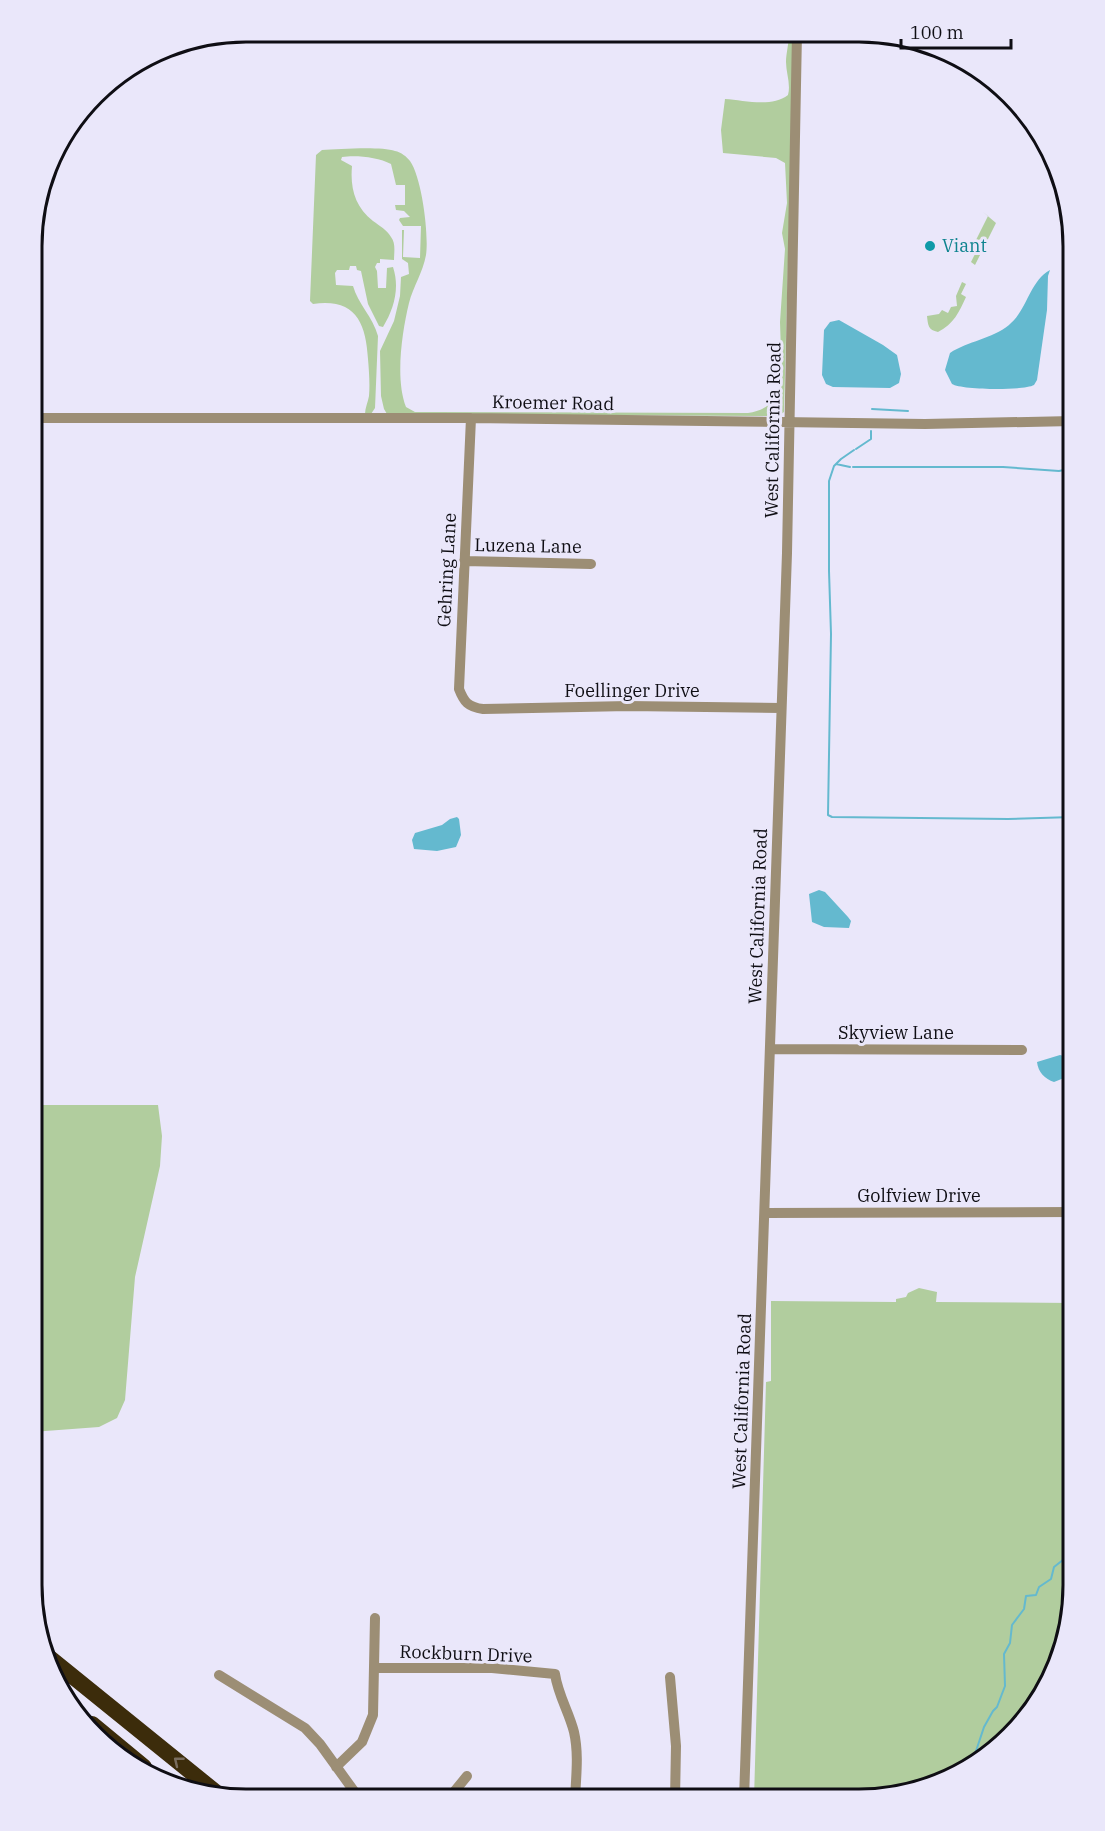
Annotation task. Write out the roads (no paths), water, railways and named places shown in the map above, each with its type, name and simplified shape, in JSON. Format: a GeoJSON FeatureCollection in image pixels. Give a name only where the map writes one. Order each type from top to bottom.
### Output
{"type":"FeatureCollection","features":[{"type":"Feature","properties":{"kind":"highway"},"geometry":{"type":"LineString","coordinates":[[59,1665],[206,1784]]}},
{"type":"Feature","properties":{"kind":"street","name":"West California Road"},"geometry":{"type":"LineString","coordinates":[[744,1789],[781,708],[797,42]]}},
{"type":"Feature","properties":{"kind":"street","name":"Kroemer Road"},"geometry":{"type":"LineString","coordinates":[[42,418],[471,418],[925,424],[1063,421]]}},
{"type":"Feature","properties":{"kind":"street","name":"Gehring Lane"},"geometry":{"type":"LineString","coordinates":[[471,418],[459,689],[463,700],[471,707],[483,709]]}},
{"type":"Feature","properties":{"kind":"street","name":"Luzena Lane"},"geometry":{"type":"LineString","coordinates":[[464,561],[591,564]]}},
{"type":"Feature","properties":{"kind":"street","name":"Foellinger Drive"},"geometry":{"type":"LineString","coordinates":[[483,709],[628,706],[781,708]]}},
{"type":"Feature","properties":{"kind":"street","name":"Skyview Lane"},"geometry":{"type":"LineString","coordinates":[[770,1049],[1022,1050]]}},
{"type":"Feature","properties":{"kind":"street","name":"Golfview Drive"},"geometry":{"type":"LineString","coordinates":[[765,1213],[1063,1212]]}},
{"type":"Feature","properties":{"kind":"street"},"geometry":{"type":"LineString","coordinates":[[336,1767],[362,1742],[371,1724],[375,1704],[375,1618]]}},
{"type":"Feature","properties":{"kind":"street","name":"Rockburn Drive"},"geometry":{"type":"LineString","coordinates":[[375,1668],[492,1668],[555,1674],[560,1696],[575,1736],[577,1753],[575,1789]]}},
{"type":"Feature","properties":{"kind":"street"},"geometry":{"type":"LineString","coordinates":[[219,1675],[298,1722],[312,1734],[352,1789]]}},
{"type":"Feature","properties":{"kind":"street"},"geometry":{"type":"LineString","coordinates":[[670,1677],[676,1746],[675,1789]]}},
{"type":"Feature","properties":{"kind":"street"},"geometry":{"type":"LineString","coordinates":[[456,1789],[467,1776]]}},
{"type":"Feature","properties":{"kind":"water"},"geometry":{"type":"Polygon","coordinates":[[[1050,270],[1047,310],[1037,380],[1034,385],[993,389],[967,388],[952,384],[945,370],[950,353],[995,334],[1009,325],[1015,319],[1037,281],[1050,270]]]}},
{"type":"Feature","properties":{"kind":"water"},"geometry":{"type":"Polygon","coordinates":[[[839,320],[897,355],[901,374],[899,383],[890,388],[833,387],[826,384],[822,375],[824,330],[830,322],[839,320]]]}},
{"type":"Feature","properties":{"kind":"water"},"geometry":{"type":"Polygon","coordinates":[[[457,817],[461,835],[456,847],[437,851],[414,849],[412,840],[415,833],[442,825],[457,817]]]}},
{"type":"Feature","properties":{"kind":"water"},"geometry":{"type":"Polygon","coordinates":[[[819,890],[825,892],[848,917],[851,921],[849,928],[824,927],[812,922],[809,894],[819,890]]]}},
{"type":"Feature","properties":{"kind":"water"},"geometry":{"type":"Polygon","coordinates":[[[1063,1056],[1063,1078],[1054,1082],[1048,1079],[1042,1075],[1037,1062],[1063,1056]]]}},
{"type":"Feature","properties":{"kind":"waterway"},"geometry":{"type":"LineString","coordinates":[[872,409],[908,411]]}},
{"type":"Feature","properties":{"kind":"waterway"},"geometry":{"type":"LineString","coordinates":[[856,449],[871,439],[871,431]]}},
{"type":"Feature","properties":{"kind":"waterway"},"geometry":{"type":"LineString","coordinates":[[854,450],[834,466],[829,481],[831,634],[828,815],[832,817],[1008,819],[1063,817]]}},
{"type":"Feature","properties":{"kind":"waterway"},"geometry":{"type":"LineString","coordinates":[[836,464],[850,467]]}},
{"type":"Feature","properties":{"kind":"waterway"},"geometry":{"type":"LineString","coordinates":[[853,467],[1003,467],[1063,470]]}},
{"type":"Feature","properties":{"kind":"waterway"},"geometry":{"type":"LineString","coordinates":[[976,1752],[984,1727],[997,1707],[1005,1686],[1004,1654],[1010,1643],[1012,1625],[1024,1609],[1026,1596],[1036,1595],[1039,1587],[1051,1579],[1054,1567],[1063,1560]]}},
{"type":"Feature","properties":{"kind":"place","name":"Viant"},"geometry":{"type":"Point","coordinates":[930,246]}}]}
